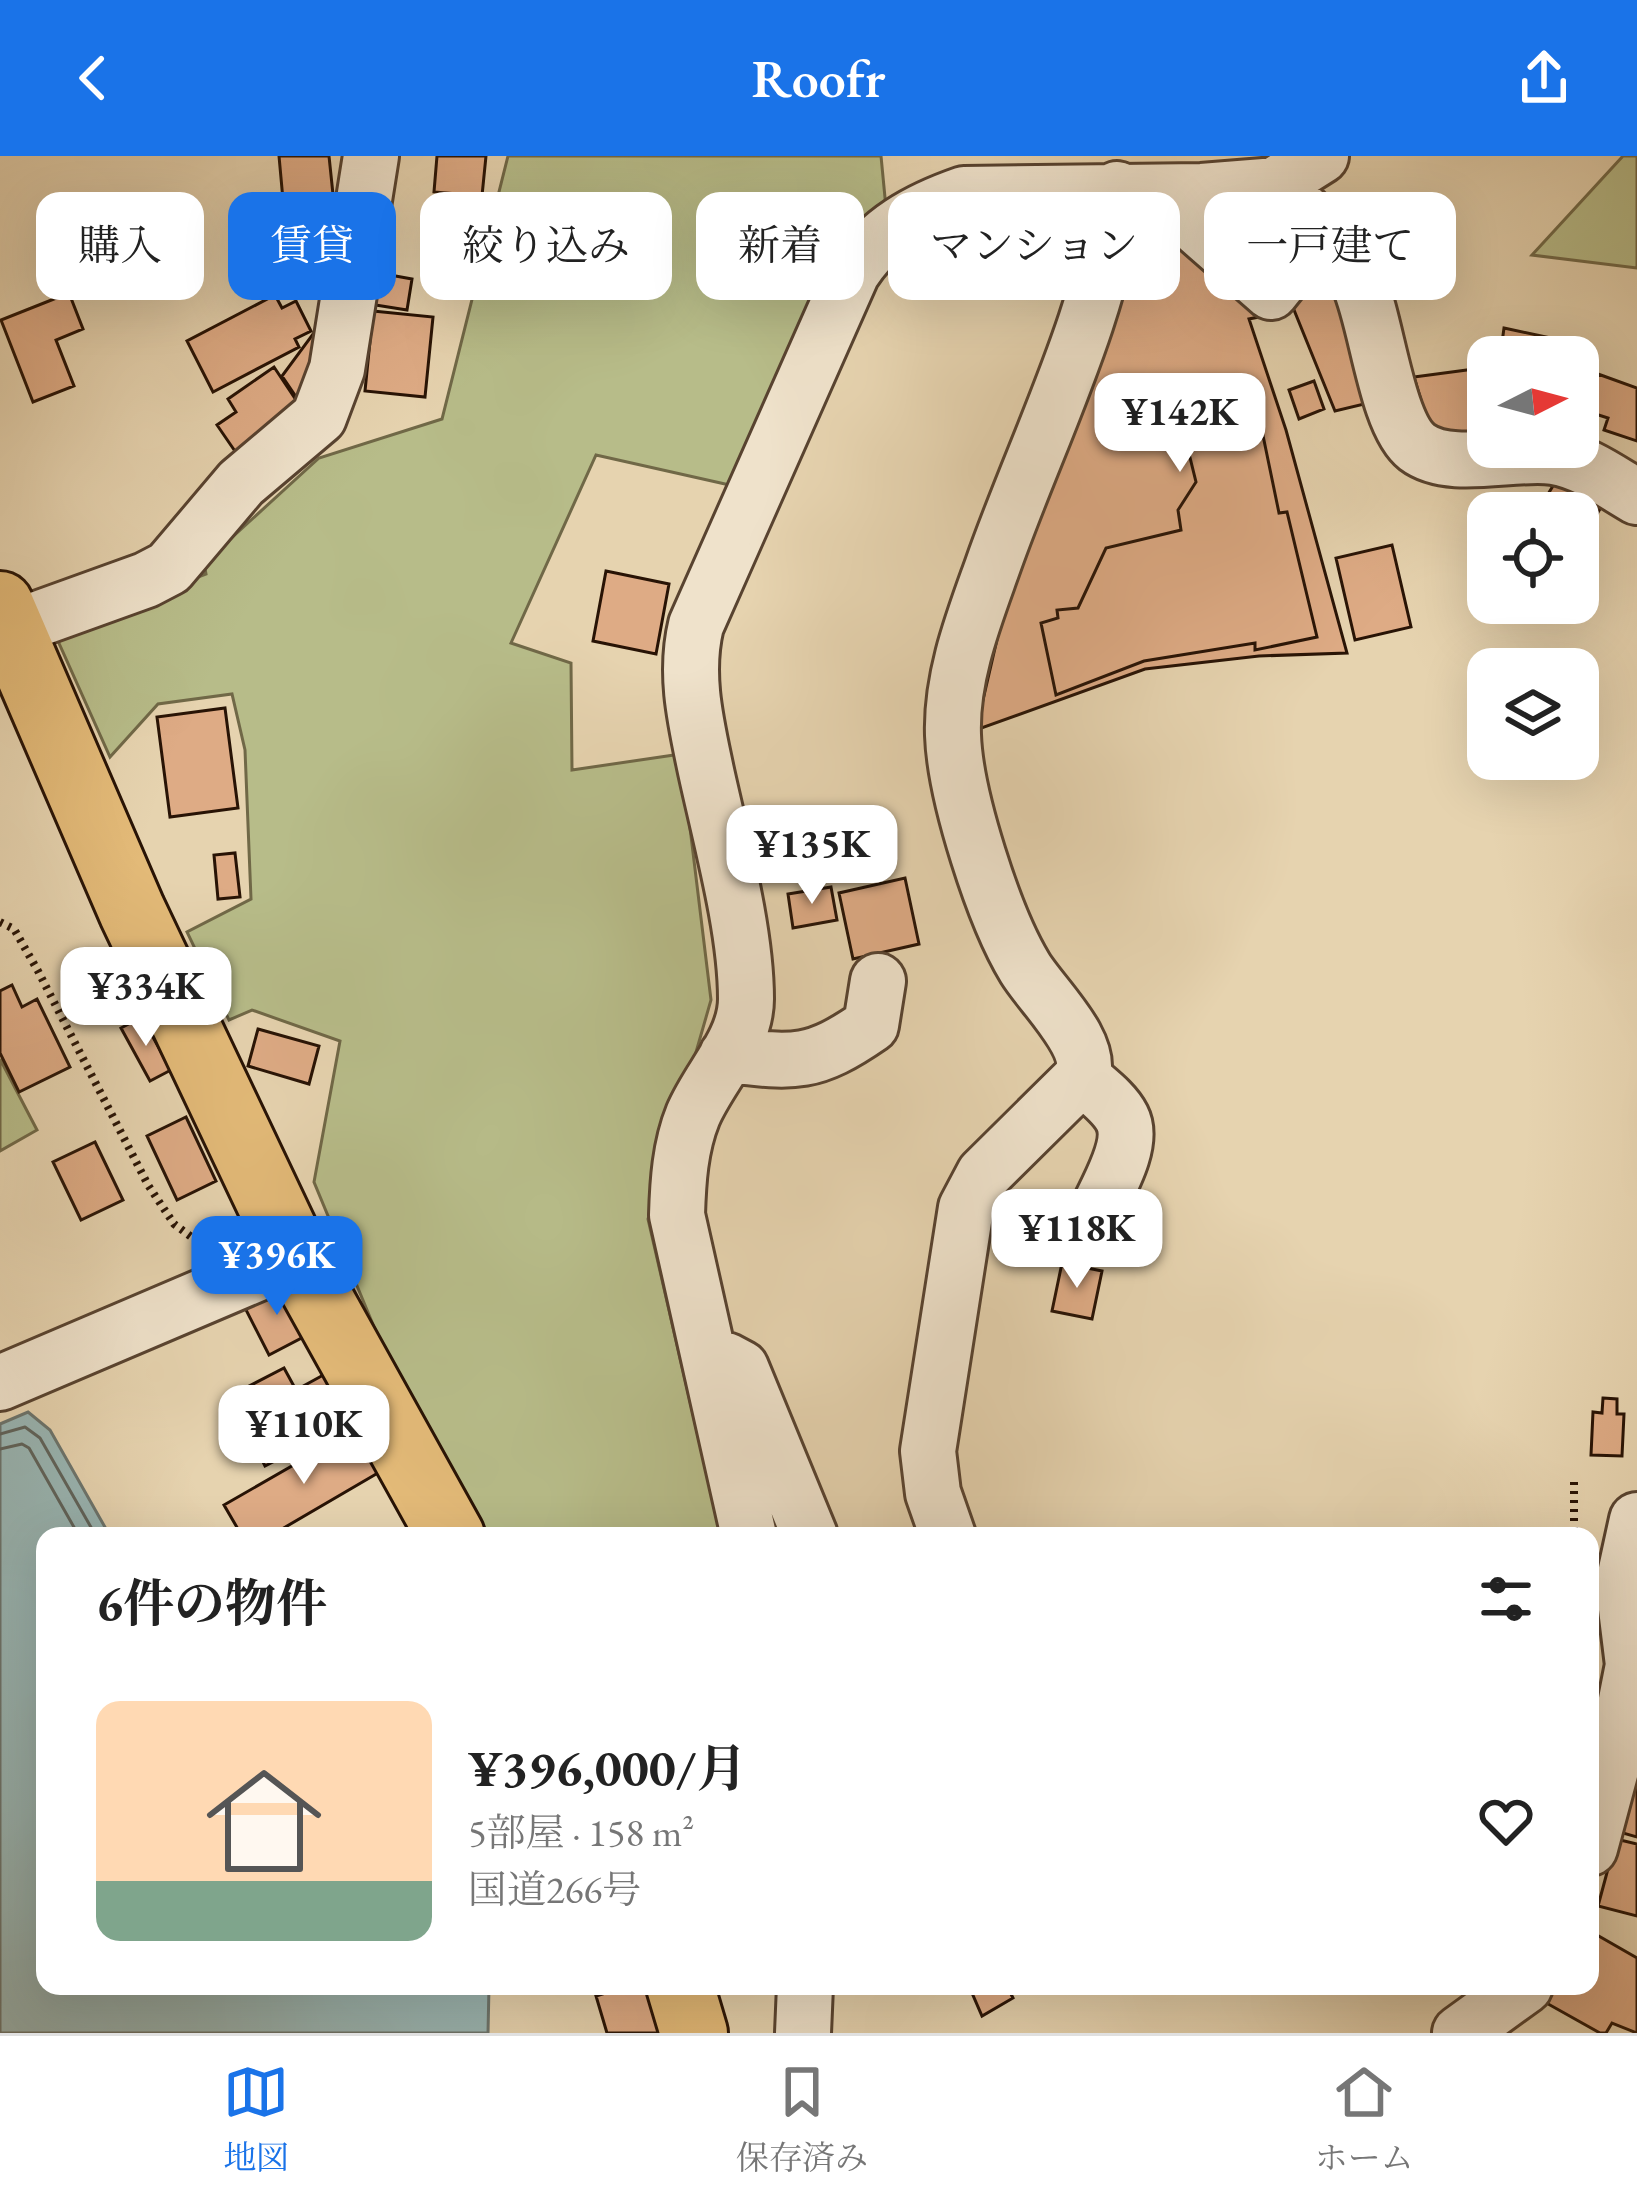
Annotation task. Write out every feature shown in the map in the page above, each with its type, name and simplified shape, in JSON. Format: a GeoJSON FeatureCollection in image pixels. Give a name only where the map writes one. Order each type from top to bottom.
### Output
{"type":"FeatureCollection","features":[{"type":"Feature","properties":{"kind":"highway"},"geometry":{"type":"LineString","coordinates":[[5,617],[132,911],[275,1264],[445,1527]]}},
{"type":"Feature","properties":{"kind":"highway"},"geometry":{"type":"LineString","coordinates":[[683,1995],[694,2033]]}},
{"type":"Feature","properties":{"kind":"street"},"geometry":{"type":"LineString","coordinates":[[5,617],[146,580],[169,568],[242,482],[319,417],[338,369],[371,156]]}},
{"type":"Feature","properties":{"kind":"street"},"geometry":{"type":"LineString","coordinates":[[1247,192],[1275,185],[1321,156]]}},
{"type":"Feature","properties":{"kind":"street"},"geometry":{"type":"LineString","coordinates":[[747,1527],[677,1215],[678,1183],[692,1118],[728,1055],[746,1005],[746,982],[694,713],[690,664],[696,626],[861,259],[887,232],[932,205],[964,194],[977,176],[1099,177],[1204,200]]}},
{"type":"Feature","properties":{"kind":"street"},"geometry":{"type":"LineString","coordinates":[[945,1527],[933,1492],[928,1451],[966,1208],[984,1174],[1086,1067],[1082,1047],[1024,966],[1000,910],[968,823],[953,734],[964,651],[1106,265],[1099,177]]}},
{"type":"Feature","properties":{"kind":"street"},"geometry":{"type":"LineString","coordinates":[[1275,185],[1329,238],[1357,279],[1395,410],[1418,448],[1449,459],[1550,456],[1588,468],[1637,497]]}},
{"type":"Feature","properties":{"kind":"street"},"geometry":{"type":"LineString","coordinates":[[728,1055],[800,1062],[818,1057],[871,1025],[878,981]]}},
{"type":"Feature","properties":{"kind":"street"},"geometry":{"type":"LineString","coordinates":[[1082,1076],[1121,1114],[1126,1129],[1125,1143],[1094,1218]]}},
{"type":"Feature","properties":{"kind":"street"},"geometry":{"type":"LineString","coordinates":[[0,1383],[275,1264]]}},
{"type":"Feature","properties":{"kind":"street"},"geometry":{"type":"LineString","coordinates":[[708,1351],[741,1368],[806,1527]]}},
{"type":"Feature","properties":{"kind":"street"},"geometry":{"type":"LineString","coordinates":[[1599,1825],[1627,1752],[1633,1665],[1624,1584],[1637,1520]]}},
{"type":"Feature","properties":{"kind":"street"},"geometry":{"type":"LineString","coordinates":[[803,2033],[805,1995]]}},
{"type":"Feature","properties":{"kind":"street"},"geometry":{"type":"LineString","coordinates":[[1460,2033],[1513,1995]]}},
{"type":"Feature","properties":{"kind":"path"},"geometry":{"type":"LineString","coordinates":[[0,922],[14,929],[148,1185],[174,1224],[232,1267],[275,1264]]}},
{"type":"Feature","properties":{"kind":"path"},"geometry":{"type":"LineString","coordinates":[[1574,1482],[1574,1527]]}},
{"type":"Feature","properties":{"kind":"green space"},"geometry":{"type":"Polygon","coordinates":[[[508,156],[881,156],[886,208],[864,248],[864,192],[696,192],[696,300],[836,300],[734,486],[596,455],[511,643],[571,663],[572,770],[681,754],[711,1000],[648,1219],[719,1527],[484,1527],[408,1409],[314,1182],[340,1041],[252,1010],[229,1020],[187,932],[251,899],[245,750],[232,694],[158,704],[110,757],[54,632],[206,574],[204,563],[319,458],[442,419],[472,300],[672,300],[672,192],[499,192],[508,156]]]}},
{"type":"Feature","properties":{"kind":"green space"},"geometry":{"type":"Polygon","coordinates":[[[1623,156],[1637,156],[1637,268],[1532,255],[1623,156]]]}},
{"type":"Feature","properties":{"kind":"green space"},"geometry":{"type":"Polygon","coordinates":[[[0,1059],[37,1130],[0,1151],[0,1059]]]}},
{"type":"Feature","properties":{"kind":"water"},"geometry":{"type":"Polygon","coordinates":[[[28,1412],[50,1430],[105,1527],[36,1527],[36,1995],[489,1995],[488,2033],[0,2033],[0,1424],[28,1412]]]}},
{"type":"Feature","properties":{"kind":"building"},"geometry":{"type":"Polygon","coordinates":[[[279,156],[329,156],[333,192],[282,192],[279,156]]]}},
{"type":"Feature","properties":{"kind":"building"},"geometry":{"type":"Polygon","coordinates":[[[437,156],[486,156],[482,192],[434,192],[437,156]]]}},
{"type":"Feature","properties":{"kind":"building"},"geometry":{"type":"Polygon","coordinates":[[[1180,205],[1204,207],[1204,300],[1341,300],[1377,401],[1335,411],[1294,310],[1249,319],[1286,430],[1347,653],[1259,656],[1145,669],[976,730],[1015,562],[1090,382],[1116,300],[1180,300],[1180,205]]]}},
{"type":"Feature","properties":{"kind":"building"},"geometry":{"type":"Polygon","coordinates":[[[396,276],[412,279],[407,310],[363,303],[396,300],[396,276]]]}},
{"type":"Feature","properties":{"kind":"building"},"geometry":{"type":"Polygon","coordinates":[[[51,300],[72,300],[83,329],[56,340],[74,386],[33,402],[1,320],[51,300]]]}},
{"type":"Feature","properties":{"kind":"building"},"geometry":{"type":"Polygon","coordinates":[[[265,300],[278,300],[282,308],[296,301],[311,331],[295,339],[299,347],[213,392],[187,341],[265,300]]]}},
{"type":"Feature","properties":{"kind":"building"},"geometry":{"type":"Polygon","coordinates":[[[373,311],[433,317],[425,397],[365,391],[373,311]]]}},
{"type":"Feature","properties":{"kind":"building"},"geometry":{"type":"Polygon","coordinates":[[[1504,328],[1541,336],[1503,336],[1504,328]]]}},
{"type":"Feature","properties":{"kind":"building"},"geometry":{"type":"Polygon","coordinates":[[[313,334],[334,350],[305,410],[282,376],[313,334]]]}},
{"type":"Feature","properties":{"kind":"building"},"geometry":{"type":"Polygon","coordinates":[[[274,367],[304,412],[239,457],[217,425],[236,412],[228,399],[274,367]]]}},
{"type":"Feature","properties":{"kind":"building"},"geometry":{"type":"Polygon","coordinates":[[[1467,370],[1467,435],[1433,440],[1414,377],[1467,370]]]}},
{"type":"Feature","properties":{"kind":"building"},"geometry":{"type":"Polygon","coordinates":[[[1599,374],[1637,388],[1637,441],[1604,430],[1608,418],[1599,415],[1599,374]]]}},
{"type":"Feature","properties":{"kind":"building"},"geometry":{"type":"Polygon","coordinates":[[[1314,381],[1324,409],[1299,419],[1289,390],[1314,381]]]}},
{"type":"Feature","properties":{"kind":"building"},"geometry":{"type":"Polygon","coordinates":[[[1254,392],[1279,513],[1287,512],[1317,637],[1255,650],[1255,643],[1144,661],[1056,695],[1041,623],[1058,618],[1057,610],[1078,608],[1106,548],[1181,530],[1178,510],[1196,482],[1178,409],[1254,392]]]}},
{"type":"Feature","properties":{"kind":"building"},"geometry":{"type":"Polygon","coordinates":[[[1556,481],[1573,492],[1549,492],[1556,481]]]}},
{"type":"Feature","properties":{"kind":"building"},"geometry":{"type":"Polygon","coordinates":[[[1392,545],[1411,627],[1355,640],[1336,558],[1392,545]]]}},
{"type":"Feature","properties":{"kind":"building"},"geometry":{"type":"Polygon","coordinates":[[[606,571],[669,584],[656,654],[593,641],[606,571]]]}},
{"type":"Feature","properties":{"kind":"building"},"geometry":{"type":"Polygon","coordinates":[[[225,708],[238,808],[170,817],[157,717],[225,708]]]}},
{"type":"Feature","properties":{"kind":"building"},"geometry":{"type":"Polygon","coordinates":[[[235,853],[240,897],[218,899],[214,855],[235,853]]]}},
{"type":"Feature","properties":{"kind":"building"},"geometry":{"type":"Polygon","coordinates":[[[905,878],[919,944],[853,959],[839,893],[905,878]]]}},
{"type":"Feature","properties":{"kind":"building"},"geometry":{"type":"Polygon","coordinates":[[[831,887],[837,920],[793,928],[788,894],[831,887]]]}},
{"type":"Feature","properties":{"kind":"building"},"geometry":{"type":"Polygon","coordinates":[[[12,985],[22,1007],[37,999],[70,1067],[19,1092],[0,1053],[0,991],[12,985]]]}},
{"type":"Feature","properties":{"kind":"building"},"geometry":{"type":"Polygon","coordinates":[[[142,1017],[171,1070],[150,1081],[121,1028],[142,1017]]]}},
{"type":"Feature","properties":{"kind":"building"},"geometry":{"type":"Polygon","coordinates":[[[258,1029],[319,1046],[309,1084],[248,1066],[258,1029]]]}},
{"type":"Feature","properties":{"kind":"building"},"geometry":{"type":"Polygon","coordinates":[[[186,1117],[216,1181],[177,1200],[147,1136],[186,1117]]]}},
{"type":"Feature","properties":{"kind":"building"},"geometry":{"type":"Polygon","coordinates":[[[95,1142],[123,1200],[81,1220],[53,1162],[95,1142]]]}},
{"type":"Feature","properties":{"kind":"building"},"geometry":{"type":"Polygon","coordinates":[[[1062,1263],[1102,1271],[1092,1319],[1052,1311],[1062,1263]]]}},
{"type":"Feature","properties":{"kind":"building"},"geometry":{"type":"Polygon","coordinates":[[[284,1280],[311,1333],[269,1355],[242,1302],[284,1280]]]}},
{"type":"Feature","properties":{"kind":"building"},"geometry":{"type":"Polygon","coordinates":[[[284,1368],[296,1390],[327,1373],[352,1421],[265,1466],[230,1396],[284,1368]]]}},
{"type":"Feature","properties":{"kind":"building"},"geometry":{"type":"Polygon","coordinates":[[[1603,1398],[1617,1399],[1617,1414],[1624,1414],[1622,1456],[1591,1455],[1593,1412],[1602,1413],[1603,1398]]]}},
{"type":"Feature","properties":{"kind":"building"},"geometry":{"type":"Polygon","coordinates":[[[358,1428],[383,1470],[285,1527],[237,1527],[224,1505],[358,1428]]]}},
{"type":"Feature","properties":{"kind":"building"},"geometry":{"type":"Polygon","coordinates":[[[1637,1772],[1637,1837],[1609,1829],[1637,1772]]]}},
{"type":"Feature","properties":{"kind":"building"},"geometry":{"type":"Polygon","coordinates":[[[1616,1839],[1637,1844],[1637,1916],[1599,1906],[1616,1839]]]}},
{"type":"Feature","properties":{"kind":"building"},"geometry":{"type":"Polygon","coordinates":[[[1599,1936],[1637,1958],[1637,2033],[1612,2023],[1606,2033],[1600,2033],[1541,2000],[1544,1995],[1599,1995],[1599,1936]]]}},
{"type":"Feature","properties":{"kind":"building"},"geometry":{"type":"Polygon","coordinates":[[[657,1995],[668,2033],[607,2033],[596,1996],[657,1995]]]}},
{"type":"Feature","properties":{"kind":"building"},"geometry":{"type":"Polygon","coordinates":[[[973,1995],[1012,1995],[1013,1998],[982,2016],[973,1995]]]}}]}
